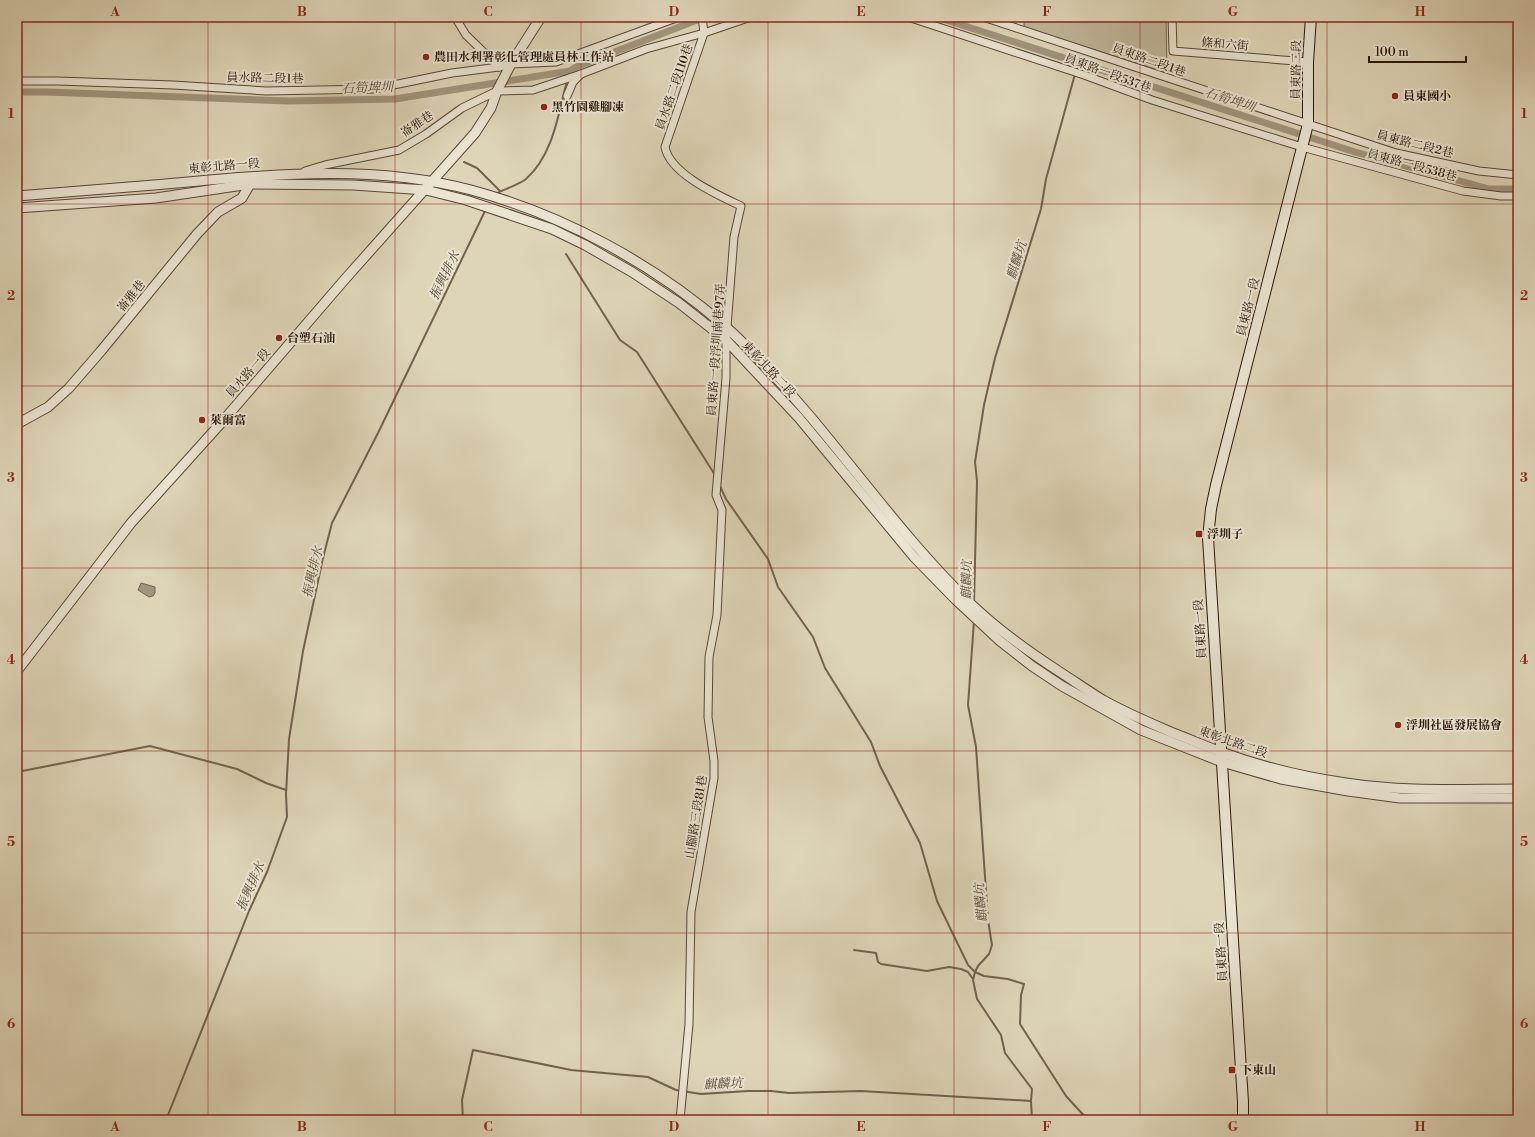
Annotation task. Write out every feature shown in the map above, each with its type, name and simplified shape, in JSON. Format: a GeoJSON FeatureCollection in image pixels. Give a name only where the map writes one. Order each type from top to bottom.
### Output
{"type":"FeatureCollection","features":[{"type":"Feature","properties":{"kind":"main road","name":"員東路二段"},"geometry":{"type":"LineString","coordinates":[[1302,147],[1308,124],[1308,62],[1311,17]]}},
{"type":"Feature","properties":{"kind":"main road","name":"員東路一段"},"geometry":{"type":"LineString","coordinates":[[1243,1120],[1208,538],[1211,508],[1302,147]]}},
{"type":"Feature","properties":{"kind":"street"},"geometry":{"type":"LineString","coordinates":[[456,17],[466,35],[499,67]]}},
{"type":"Feature","properties":{"kind":"street","name":"員水路一段"},"geometry":{"type":"LineString","coordinates":[[17,671],[131,523],[222,422],[346,278],[426,190],[432,181],[475,133],[491,108],[497,91],[511,64],[541,17]]}},
{"type":"Feature","properties":{"kind":"street"},"geometry":{"type":"LineString","coordinates":[[511,64],[556,62],[678,17]]}},
{"type":"Feature","properties":{"kind":"street"},"geometry":{"type":"LineString","coordinates":[[702,17],[704,33]]}},
{"type":"Feature","properties":{"kind":"street"},"geometry":{"type":"LineString","coordinates":[[497,91],[534,90],[550,86],[646,49],[704,33],[751,17]]}},
{"type":"Feature","properties":{"kind":"street","name":"員東路一段537巷"},"geometry":{"type":"LineString","coordinates":[[908,17],[1084,75],[1152,100],[1302,147]]}},
{"type":"Feature","properties":{"kind":"street","name":"員東路二段1巷"},"geometry":{"type":"LineString","coordinates":[[983,17],[1308,124]]}},
{"type":"Feature","properties":{"kind":"street","name":"條和六街"},"geometry":{"type":"LineString","coordinates":[[1172,17],[1173,51],[1308,62]]}},
{"type":"Feature","properties":{"kind":"street","name":"員水路二段110巷"},"geometry":{"type":"LineString","coordinates":[[704,33],[665,147],[671,161],[699,185],[741,206]]}},
{"type":"Feature","properties":{"kind":"street","name":"員水路二段1巷"},"geometry":{"type":"LineString","coordinates":[[17,82],[58,81],[172,85],[266,91],[374,89],[452,73],[511,64]]}},
{"type":"Feature","properties":{"kind":"street"},"geometry":{"type":"LineString","coordinates":[[567,96],[573,82],[581,74]]}},
{"type":"Feature","properties":{"kind":"street","name":"崙雅巷"},"geometry":{"type":"LineString","coordinates":[[299,173],[325,165],[399,150],[426,134],[462,108],[497,91]]}},
{"type":"Feature","properties":{"kind":"street","name":"員東路二段2巷"},"geometry":{"type":"LineString","coordinates":[[1308,124],[1396,153],[1479,171],[1518,175]]}},
{"type":"Feature","properties":{"kind":"street","name":"員東路一段538巷"},"geometry":{"type":"LineString","coordinates":[[1302,147],[1463,191],[1501,196],[1518,196]]}},
{"type":"Feature","properties":{"kind":"street","name":"東彰北路一段"},"geometry":{"type":"LineString","coordinates":[[17,208],[156,198],[251,180],[299,173],[367,173],[432,181]]}},
{"type":"Feature","properties":{"kind":"street","name":"崙雅巷"},"geometry":{"type":"LineString","coordinates":[[17,424],[48,407],[69,388],[102,351],[197,234],[218,212],[242,198],[251,180]]}},
{"type":"Feature","properties":{"kind":"street","name":"東彰北路一段"},"geometry":{"type":"LineString","coordinates":[[17,196],[251,180],[353,184],[426,190]]}},
{"type":"Feature","properties":{"kind":"street","name":"東彰北路二段"},"geometry":{"type":"LineString","coordinates":[[432,181],[486,194],[549,217],[588,235],[638,263],[685,294],[727,328],[756,356],[806,412],[921,552],[973,612]]}},
{"type":"Feature","properties":{"kind":"street","name":"東彰北路二段"},"geometry":{"type":"LineString","coordinates":[[426,190],[496,209],[552,230],[585,245],[632,272],[679,303],[726,340],[799,418],[914,557],[1032,666],[1099,708],[1141,730],[1222,757],[1281,779],[1348,791],[1400,798],[1518,798]]}},
{"type":"Feature","properties":{"kind":"street","name":"員東路一段浮圳南巷97弄"},"geometry":{"type":"LineString","coordinates":[[716,495],[726,378],[726,340],[734,237],[741,206]]}},
{"type":"Feature","properties":{"kind":"street","name":"山腳路三段81巷"},"geometry":{"type":"LineString","coordinates":[[680,1120],[689,1024],[691,912],[714,778],[714,761],[708,717],[709,657],[717,615],[722,510],[716,495]]}},
{"type":"Feature","properties":{"kind":"street","name":"東彰北路二段"},"geometry":{"type":"LineString","coordinates":[[1222,757],[1284,772],[1348,784],[1401,789],[1518,789]]}},
{"type":"Feature","properties":{"kind":"shaded area"},"geometry":{"type":"Polygon","coordinates":[[[1024,17],[1166,17],[1167,73],[1024,27],[1024,17]]]}},
{"type":"Feature","properties":{"kind":"shaded area"},"geometry":{"type":"Polygon","coordinates":[[[141,583],[155,587],[155,593],[153,596],[149,597],[138,590],[141,583]]]}},
{"type":"Feature","properties":{"kind":"waterway","name":"石筍埤圳"},"geometry":{"type":"LineString","coordinates":[[17,92],[288,101],[395,99],[570,71],[578,66],[705,17]]}},
{"type":"Feature","properties":{"kind":"waterway","name":"石筍埤圳"},"geometry":{"type":"LineString","coordinates":[[937,17],[1355,152],[1489,189],[1518,189]]}},
{"type":"Feature","properties":{"kind":"waterway","name":"麒麟坑"},"geometry":{"type":"LineString","coordinates":[[1076,70],[1078,62]]}},
{"type":"Feature","properties":{"kind":"waterway","name":"振興排水"},"geometry":{"type":"LineString","coordinates":[[568,77],[570,71]]}},
{"type":"Feature","properties":{"kind":"waterway","name":"麒麟坑"},"geometry":{"type":"LineString","coordinates":[[974,603],[977,481],[975,462],[984,405],[995,358],[1041,209],[1046,179],[1075,74]]}},
{"type":"Feature","properties":{"kind":"waterway","name":"振興排水"},"geometry":{"type":"LineString","coordinates":[[495,194],[526,179],[543,158],[553,134],[567,81]]}},
{"type":"Feature","properties":{"kind":"waterway"},"geometry":{"type":"LineString","coordinates":[[464,162],[477,168],[500,191]]}},
{"type":"Feature","properties":{"kind":"waterway","name":"振興排水"},"geometry":{"type":"LineString","coordinates":[[166,1120],[249,911],[267,872],[287,817],[286,794],[289,739],[303,651],[332,523],[378,433],[486,209]]}},
{"type":"Feature","properties":{"kind":"waterway"},"geometry":{"type":"LineString","coordinates":[[566,254],[620,340],[637,352],[715,475]]}},
{"type":"Feature","properties":{"kind":"waterway"},"geometry":{"type":"LineString","coordinates":[[719,484],[726,499],[768,559],[778,587],[813,637],[825,668],[871,742],[880,766],[920,843],[937,901],[968,965],[975,972],[984,976],[1008,979],[1024,984],[1021,995],[1020,1024],[1066,1096],[1088,1120]]}},
{"type":"Feature","properties":{"kind":"waterway","name":"麒麟坑"},"geometry":{"type":"LineString","coordinates":[[463,1120],[462,1100],[473,1050],[571,1070],[648,1077],[676,1090],[701,1094],[748,1091],[789,1093],[861,1091],[1031,1101],[1032,1089],[1005,1053],[1001,1035],[977,999],[973,980],[978,966],[989,954],[992,945],[988,920],[976,747],[968,705],[974,621]]}},
{"type":"Feature","properties":{"kind":"waterway"},"geometry":{"type":"LineString","coordinates":[[17,772],[150,746],[237,769],[266,783],[286,790]]}},
{"type":"Feature","properties":{"kind":"waterway"},"geometry":{"type":"LineString","coordinates":[[854,950],[876,953],[878,962],[881,964],[927,971],[949,967],[968,972],[973,979]]}},
{"type":"Feature","properties":{"kind":"waterway"},"geometry":{"type":"LineString","coordinates":[[1031,1101],[1032,1120]]}},
{"type":"Feature","properties":{"kind":"place","name":"農田水利署彰化管理處員林工作站"},"geometry":{"type":"Point","coordinates":[426,57]}},
{"type":"Feature","properties":{"kind":"place","name":"員東國小"},"geometry":{"type":"Point","coordinates":[1395,96]}},
{"type":"Feature","properties":{"kind":"place","name":"黑竹園雞腳凍"},"geometry":{"type":"Point","coordinates":[544,107]}},
{"type":"Feature","properties":{"kind":"place","name":"台塑石油"},"geometry":{"type":"Point","coordinates":[279,338]}},
{"type":"Feature","properties":{"kind":"place","name":"萊爾富"},"geometry":{"type":"Point","coordinates":[202,420]}},
{"type":"Feature","properties":{"kind":"place","name":"浮圳子"},"geometry":{"type":"Point","coordinates":[1199,534]}},
{"type":"Feature","properties":{"kind":"place","name":"浮圳社區發展協會"},"geometry":{"type":"Point","coordinates":[1398,725]}},
{"type":"Feature","properties":{"kind":"place","name":"下東山"},"geometry":{"type":"Point","coordinates":[1232,1070]}}]}
